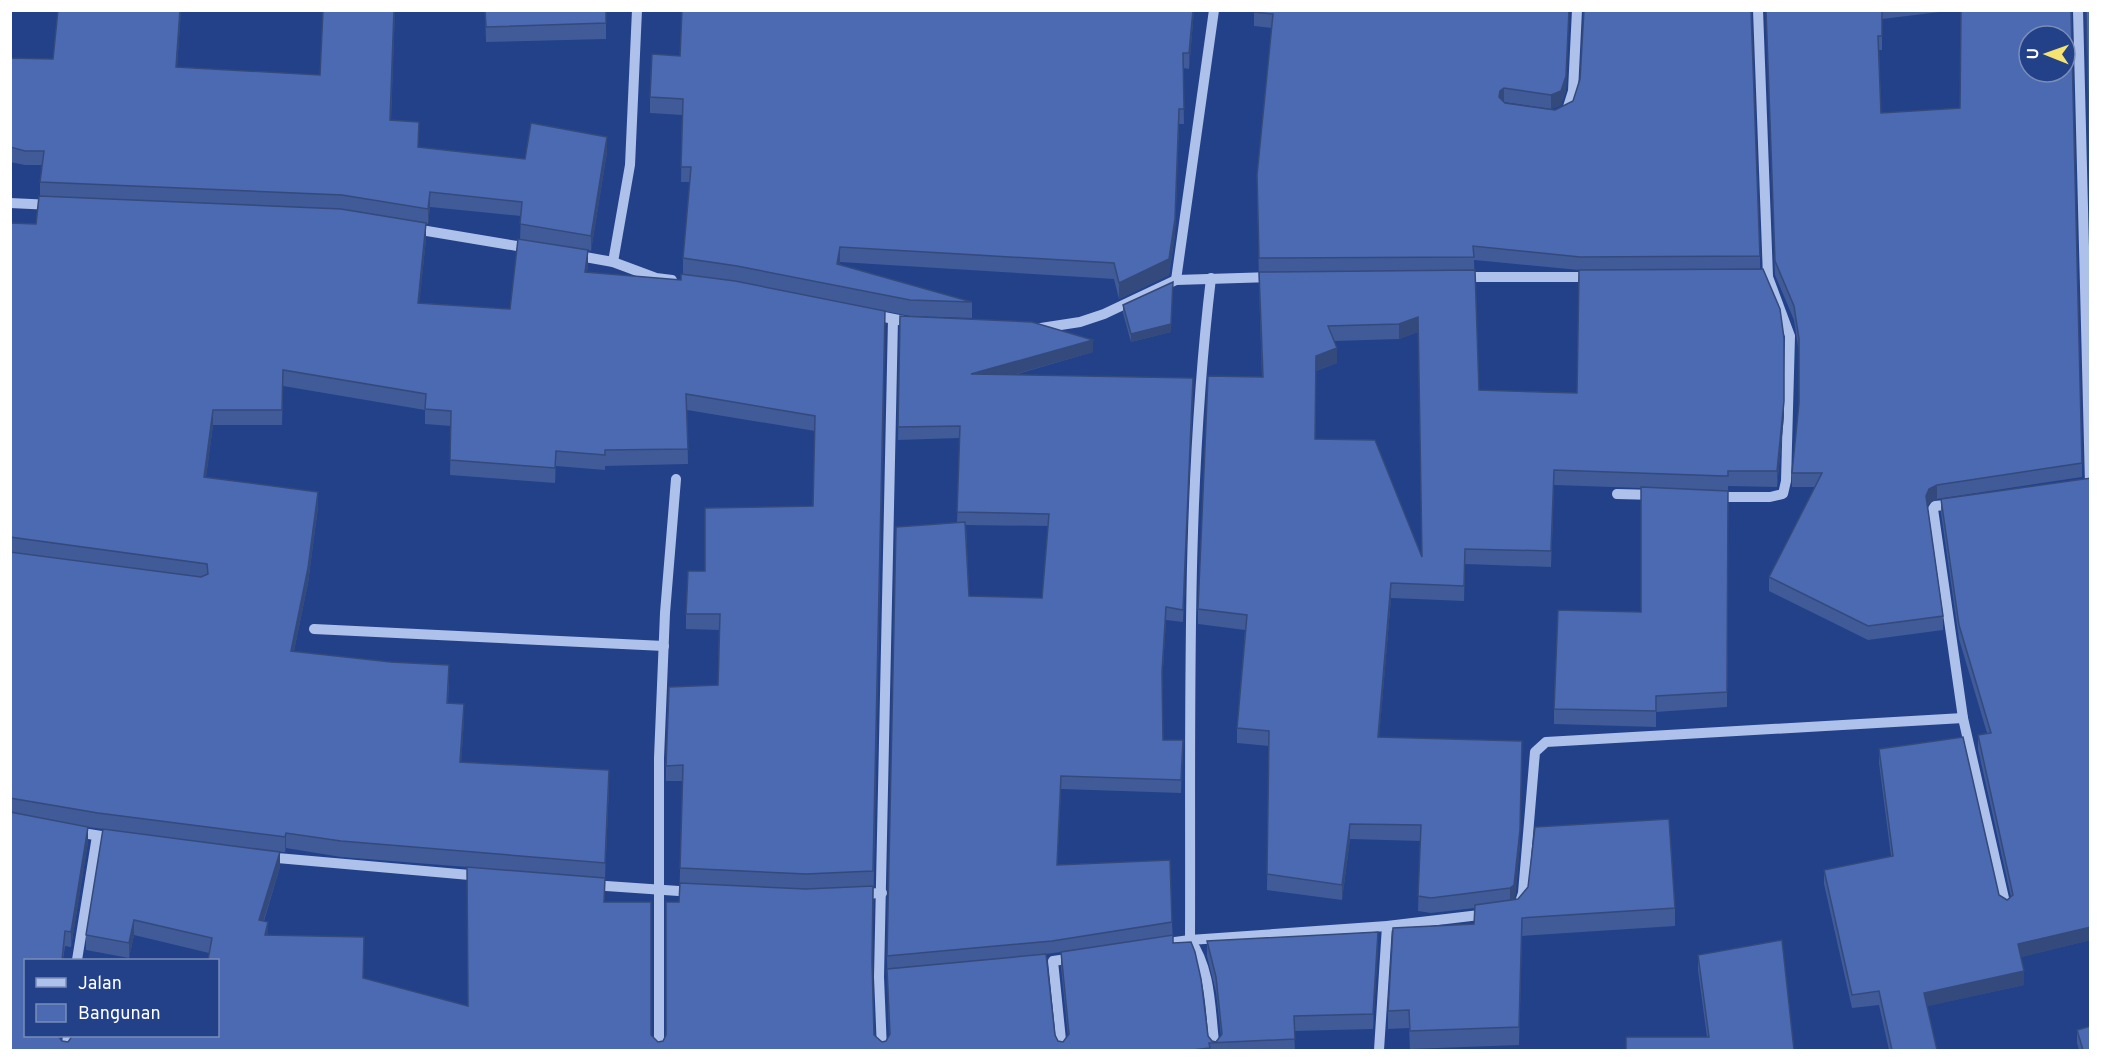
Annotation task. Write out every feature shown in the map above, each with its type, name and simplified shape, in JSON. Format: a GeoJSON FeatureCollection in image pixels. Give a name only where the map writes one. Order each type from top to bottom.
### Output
{"type":"FeatureCollection","features":[{"type":"Feature","properties":{"kind":"street"},"geometry":{"type":"LineString","coordinates":[[613,262],[630,165],[637,10]]}},
{"type":"Feature","properties":{"kind":"street"},"geometry":{"type":"LineString","coordinates":[[1176,280],[1214,10]]}},
{"type":"Feature","properties":{"kind":"street"},"geometry":{"type":"LineString","coordinates":[[1552,117],[1567,110],[1573,92],[1577,10]]}},
{"type":"Feature","properties":{"kind":"street"},"geometry":{"type":"LineString","coordinates":[[1696,497],[1770,497],[1783,494],[1786,482],[1790,336],[1768,277],[1758,10]]}},
{"type":"Feature","properties":{"kind":"street"},"geometry":{"type":"LineString","coordinates":[[2078,10],[2086,484]]}},
{"type":"Feature","properties":{"kind":"street"},"geometry":{"type":"LineString","coordinates":[[10,203],[70,206]]}},
{"type":"Feature","properties":{"kind":"street"},"geometry":{"type":"LineString","coordinates":[[401,226],[542,250]]}},
{"type":"Feature","properties":{"kind":"street"},"geometry":{"type":"LineString","coordinates":[[566,254],[613,262],[656,278],[679,281]]}},
{"type":"Feature","properties":{"kind":"street"},"geometry":{"type":"LineString","coordinates":[[1451,278],[1602,277]]}},
{"type":"Feature","properties":{"kind":"street"},"geometry":{"type":"LineString","coordinates":[[1742,277],[1768,277]]}},
{"type":"Feature","properties":{"kind":"street"},"geometry":{"type":"LineString","coordinates":[[1211,278],[1202,356],[1193,492],[1190,940],[1198,951],[1206,976],[1215,1050]]}},
{"type":"Feature","properties":{"kind":"street"},"geometry":{"type":"LineString","coordinates":[[1028,327],[1052,328],[1080,322],[1104,314],[1176,280],[1289,278]]}},
{"type":"Feature","properties":{"kind":"street"},"geometry":{"type":"LineString","coordinates":[[859,313],[921,323]]}},
{"type":"Feature","properties":{"kind":"street"},"geometry":{"type":"LineString","coordinates":[[882,1050],[885,977],[882,893],[893,319]]}},
{"type":"Feature","properties":{"kind":"street"},"geometry":{"type":"LineString","coordinates":[[659,1050],[659,890],[664,646],[676,479]]}},
{"type":"Feature","properties":{"kind":"street"},"geometry":{"type":"LineString","coordinates":[[1617,494],[1662,496]]}},
{"type":"Feature","properties":{"kind":"street"},"geometry":{"type":"LineString","coordinates":[[1964,502],[1938,506],[1933,509],[1963,718],[2006,907]]}},
{"type":"Feature","properties":{"kind":"street"},"geometry":{"type":"LineString","coordinates":[[314,629],[664,646]]}},
{"type":"Feature","properties":{"kind":"street"},"geometry":{"type":"LineString","coordinates":[[1146,947],[1190,940],[1387,926],[1507,911],[1521,904],[1535,752],[1546,742],[1963,718]]}},
{"type":"Feature","properties":{"kind":"street"},"geometry":{"type":"LineString","coordinates":[[65,830],[131,840]]}},
{"type":"Feature","properties":{"kind":"street"},"geometry":{"type":"LineString","coordinates":[[77,959],[98,836]]}},
{"type":"Feature","properties":{"kind":"street"},"geometry":{"type":"LineString","coordinates":[[255,856],[492,876]]}},
{"type":"Feature","properties":{"kind":"street"},"geometry":{"type":"LineString","coordinates":[[575,883],[704,892]]}},
{"type":"Feature","properties":{"kind":"street"},"geometry":{"type":"LineString","coordinates":[[850,895],[882,893]]}},
{"type":"Feature","properties":{"kind":"street"},"geometry":{"type":"LineString","coordinates":[[1379,1050],[1387,926]]}},
{"type":"Feature","properties":{"kind":"street"},"geometry":{"type":"LineString","coordinates":[[1041,962],[1091,955]]}},
{"type":"Feature","properties":{"kind":"street"},"geometry":{"type":"LineString","coordinates":[[1053,961],[1062,1050]]}},
{"type":"Feature","properties":{"kind":"building"},"geometry":{"type":"Polygon","coordinates":[[[58,10],[180,10],[176,67],[320,75],[323,10],[394,10],[390,120],[419,122],[418,147],[525,159],[531,123],[607,137],[591,236],[520,224],[522,202],[430,192],[428,209],[342,195],[40,182],[44,151],[25,151],[10,147],[10,58],[53,59],[58,10]]]}},
{"type":"Feature","properties":{"kind":"building"},"geometry":{"type":"Polygon","coordinates":[[[485,10],[606,10],[606,23],[486,27],[485,10]]]}},
{"type":"Feature","properties":{"kind":"building"},"geometry":{"type":"Polygon","coordinates":[[[682,10],[1193,10],[1189,53],[1183,53],[1184,109],[1179,109],[1175,219],[1169,259],[1119,283],[1114,263],[840,247],[837,264],[972,302],[910,300],[737,266],[683,258],[691,167],[681,167],[683,99],[650,97],[652,54],[680,56],[682,10]]]}},
{"type":"Feature","properties":{"kind":"building"},"geometry":{"type":"Polygon","coordinates":[[[1254,10],[1569,10],[1566,76],[1561,91],[1551,95],[1504,88],[1500,91],[1499,97],[1505,103],[1555,110],[1573,101],[1580,79],[1584,10],[1751,10],[1760,256],[1580,257],[1473,246],[1474,257],[1259,258],[1257,175],[1273,14],[1254,12],[1254,10]]]}},
{"type":"Feature","properties":{"kind":"building"},"geometry":{"type":"Polygon","coordinates":[[[1766,10],[1882,10],[1882,36],[1878,36],[1881,113],[1960,108],[1961,10],[2071,10],[2071,24],[2017,24],[2017,84],[2073,84],[2082,463],[1937,485],[1929,489],[1926,496],[1943,616],[1868,626],[1769,577],[1822,473],[1792,473],[1799,403],[1799,339],[1794,306],[1775,261],[1766,10]]]}},
{"type":"Feature","properties":{"kind":"building"},"geometry":{"type":"Polygon","coordinates":[[[2086,10],[2091,10],[2091,207],[2086,10]]]}},
{"type":"Feature","properties":{"kind":"building"},"geometry":{"type":"Polygon","coordinates":[[[39,196],[341,209],[426,223],[418,303],[510,309],[518,239],[588,250],[585,272],[681,280],[681,274],[735,281],[885,311],[873,871],[806,874],[680,868],[683,765],[666,766],[669,687],[718,685],[720,614],[686,614],[688,571],[705,571],[705,508],[813,506],[815,416],[686,394],[688,449],[605,450],[605,455],[556,451],[555,468],[450,460],[451,411],[425,409],[426,394],[283,370],[282,410],[213,410],[204,477],[318,492],[308,568],[291,651],[391,662],[449,665],[447,703],[464,704],[460,762],[609,770],[605,863],[341,841],[286,833],[285,837],[98,813],[10,798],[10,552],[201,577],[208,574],[207,564],[10,537],[10,223],[36,224],[39,196]]]}},
{"type":"Feature","properties":{"kind":"building"},"geometry":{"type":"Polygon","coordinates":[[[1763,269],[1780,309],[1784,338],[1784,401],[1777,471],[1728,471],[1728,476],[1723,476],[1554,470],[1551,551],[1465,549],[1464,586],[1391,583],[1378,737],[1522,741],[1520,830],[1514,885],[1510,888],[1431,898],[1418,896],[1421,825],[1350,824],[1342,885],[1267,874],[1269,731],[1237,728],[1247,615],[1198,609],[1208,376],[1263,377],[1259,272],[1475,270],[1479,390],[1577,393],[1579,270],[1763,269]],[[1418,317],[1399,324],[1328,326],[1337,348],[1316,356],[1315,439],[1375,440],[1422,557],[1418,317]]]}},
{"type":"Feature","properties":{"kind":"building"},"geometry":{"type":"Polygon","coordinates":[[[1173,282],[1171,324],[1131,334],[1123,305],[1173,282]]]}},
{"type":"Feature","properties":{"kind":"building"},"geometry":{"type":"Polygon","coordinates":[[[900,316],[1032,322],[1093,340],[971,374],[1193,378],[1183,610],[1166,607],[1162,672],[1163,740],[1183,740],[1181,780],[1061,776],[1057,865],[1170,860],[1172,922],[1052,941],[887,956],[896,527],[965,522],[969,596],[1042,598],[1049,514],[957,512],[960,426],[898,427],[900,316]]]}},
{"type":"Feature","properties":{"kind":"building"},"geometry":{"type":"Polygon","coordinates":[[[2091,478],[2091,927],[2018,944],[2024,971],[1924,993],[1937,1050],[1892,1050],[1879,991],[1852,995],[1824,870],[1893,856],[1879,749],[1963,737],[1999,895],[2007,900],[2013,895],[1978,735],[1991,733],[1959,625],[1941,499],[2091,478]]]}},
{"type":"Feature","properties":{"kind":"building"},"geometry":{"type":"Polygon","coordinates":[[[1641,487],[1728,491],[1727,692],[1656,696],[1656,711],[1554,709],[1558,610],[1641,612],[1641,487]]]}},
{"type":"Feature","properties":{"kind":"building"},"geometry":{"type":"Polygon","coordinates":[[[10,812],[88,827],[71,932],[65,931],[62,959],[24,959],[24,1037],[59,1037],[62,1041],[68,1042],[72,1037],[219,1037],[219,959],[208,959],[212,938],[134,920],[129,943],[86,935],[103,829],[280,852],[259,920],[268,922],[265,935],[364,937],[363,978],[468,1006],[467,867],[605,878],[604,902],[651,902],[651,1035],[658,1042],[663,1041],[666,1035],[666,902],[679,902],[680,883],[806,889],[873,886],[874,1035],[882,1042],[886,1041],[890,1034],[887,969],[1046,954],[1055,1035],[1058,1041],[1063,1042],[1069,1034],[1061,952],[1173,935],[1173,943],[1191,942],[1201,979],[1208,1036],[1216,1042],[1222,1034],[1216,977],[1207,941],[1378,932],[1373,1014],[1294,1016],[1295,1039],[1209,1043],[1210,1048],[1192,1050],[10,1050],[10,812]]]}},
{"type":"Feature","properties":{"kind":"building"},"geometry":{"type":"Polygon","coordinates":[[[1669,819],[1675,908],[1522,918],[1519,1027],[1410,1031],[1409,1010],[1388,1011],[1393,928],[1474,924],[1475,905],[1518,899],[1528,887],[1535,827],[1669,819]]]}},
{"type":"Feature","properties":{"kind":"building"},"geometry":{"type":"Polygon","coordinates":[[[1782,940],[1794,1050],[1626,1050],[1626,1037],[1709,1037],[1698,955],[1782,940]]]}},
{"type":"Feature","properties":{"kind":"building"},"geometry":{"type":"Polygon","coordinates":[[[2091,1026],[2091,1050],[2083,1050],[2077,1030],[2091,1026]]]}}]}
